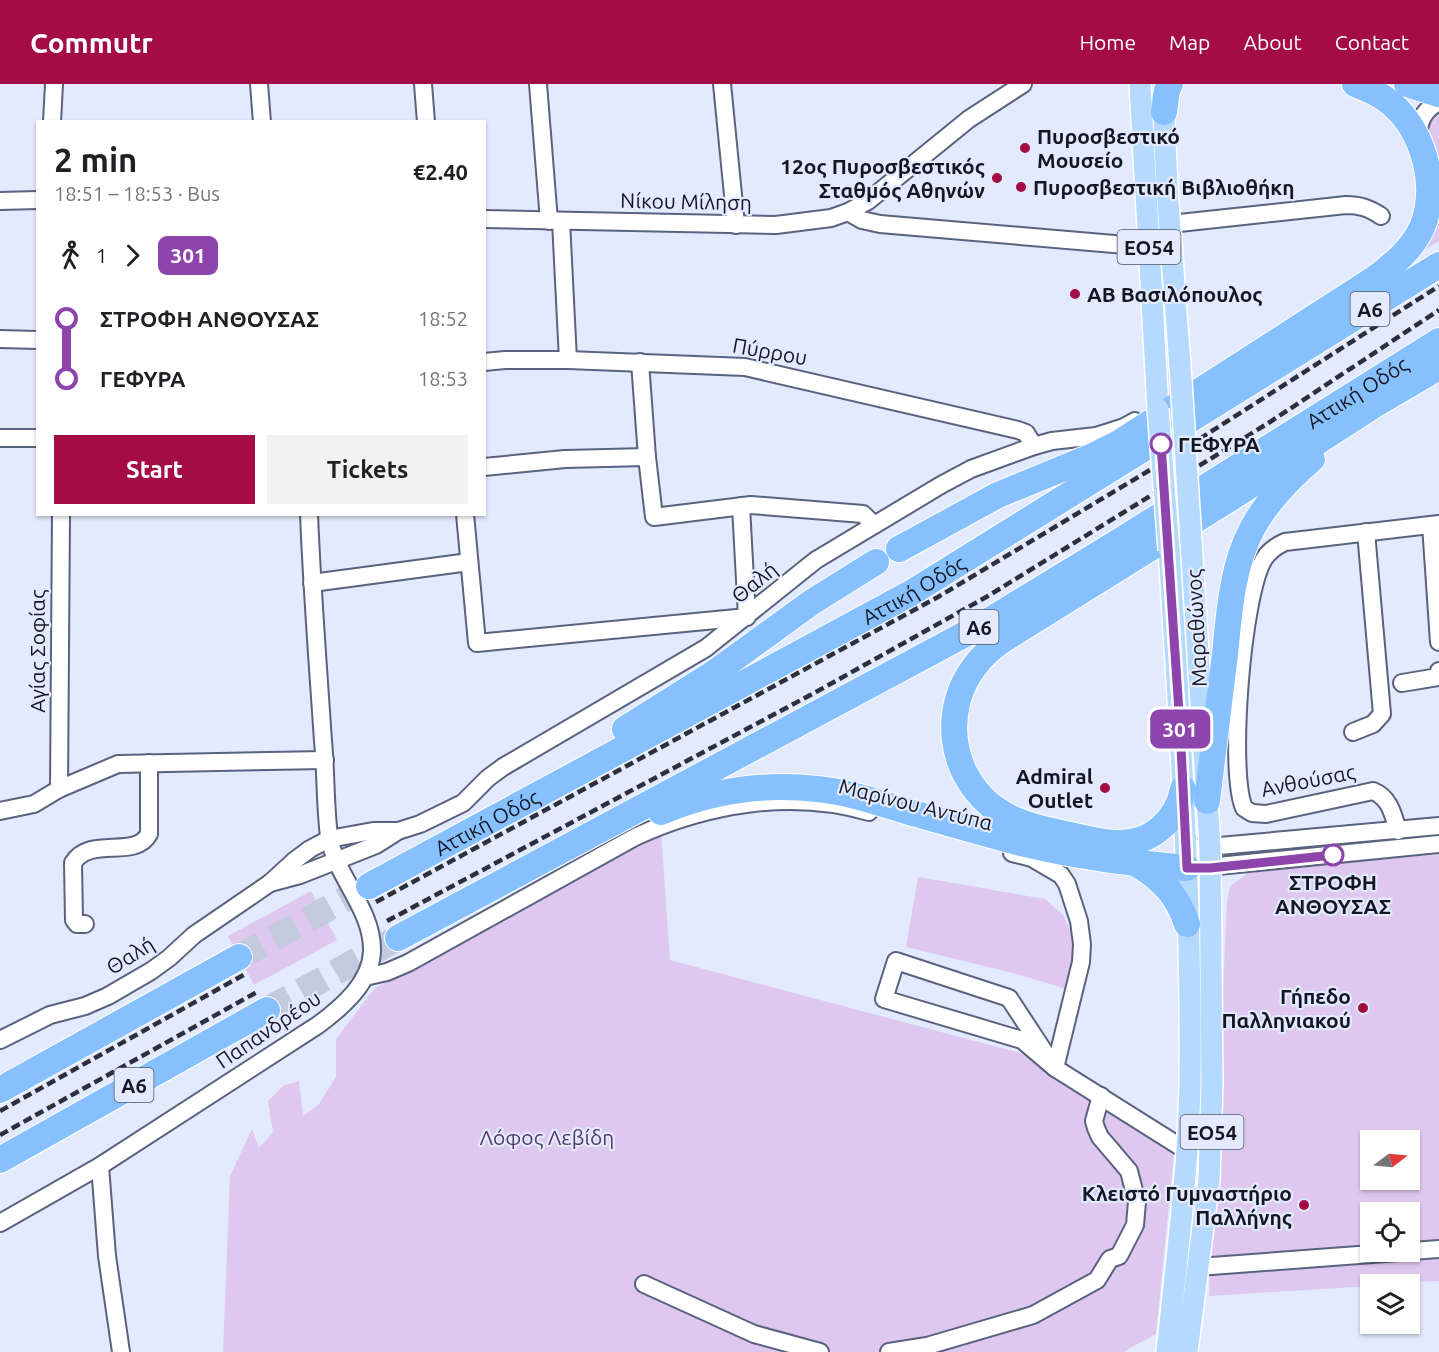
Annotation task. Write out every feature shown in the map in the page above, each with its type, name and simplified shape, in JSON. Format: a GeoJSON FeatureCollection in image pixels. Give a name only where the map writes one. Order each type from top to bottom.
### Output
{"type":"FeatureCollection","features":[{"type":"Feature","properties":{"kind":"highway"},"geometry":{"type":"LineString","coordinates":[[1164,112],[1170,84]]}},
{"type":"Feature","properties":{"kind":"highway"},"geometry":{"type":"LineString","coordinates":[[899,549],[998,495],[1119,443],[1374,279],[1395,263],[1411,246],[1423,226],[1430,204],[1431,182],[1426,160],[1419,140],[1385,99],[1354,84]]}},
{"type":"Feature","properties":{"kind":"highway"},"geometry":{"type":"LineString","coordinates":[[1407,84],[1439,94]]}},
{"type":"Feature","properties":{"kind":"highway","name":"Αττική Οδός"},"geometry":{"type":"LineString","coordinates":[[876,562],[812,602],[750,649],[663,706],[462,822],[369,886],[911,593],[1439,265]]}},
{"type":"Feature","properties":{"kind":"highway","name":"Αττική Οδός"},"geometry":{"type":"LineString","coordinates":[[398,938],[982,625],[1178,506],[1439,341]]}},
{"type":"Feature","properties":{"kind":"highway"},"geometry":{"type":"LineString","coordinates":[[1184,789],[1176,811],[1165,825],[1144,838],[1124,843],[1040,829],[1010,817],[993,807],[978,793],[962,768],[954,724],[957,702],[964,682],[982,657],[1009,636],[1237,494],[1374,405],[1439,367]]}},
{"type":"Feature","properties":{"kind":"highway"},"geometry":{"type":"LineString","coordinates":[[1207,801],[1229,617],[1243,551],[1252,529],[1268,505],[1294,475],[1327,446],[1439,367]]}},
{"type":"Feature","properties":{"kind":"highway"},"geometry":{"type":"LineString","coordinates":[[502,882],[677,806],[718,794],[769,787],[810,788],[844,794],[1027,844],[1137,864],[1198,858]]}},
{"type":"Feature","properties":{"kind":"highway"},"geometry":{"type":"LineString","coordinates":[[1137,864],[1156,876],[1168,888],[1181,908],[1187,924]]}},
{"type":"Feature","properties":{"kind":"highway"},"geometry":{"type":"LineString","coordinates":[[0,1090],[239,957]]}},
{"type":"Feature","properties":{"kind":"highway","name":"Α6"},"geometry":{"type":"LineString","coordinates":[[0,1160],[267,1010]]}},
{"type":"Feature","properties":{"kind":"main road","name":"Μαραθώνος"},"geometry":{"type":"LineString","coordinates":[[1140,84],[1158,409],[1184,789],[1198,858],[1212,1131],[1209,1180],[1187,1352]]}},
{"type":"Feature","properties":{"kind":"main road","name":"Μαραθώνος"},"geometry":{"type":"LineString","coordinates":[[1163,84],[1207,801],[1187,924],[1190,1084],[1187,1151],[1178,1269],[1167,1352]]}},
{"type":"Feature","properties":{"kind":"street"},"geometry":{"type":"LineString","coordinates":[[52,120],[54,84]]}},
{"type":"Feature","properties":{"kind":"street"},"geometry":{"type":"LineString","coordinates":[[259,84],[262,120]]}},
{"type":"Feature","properties":{"kind":"street"},"geometry":{"type":"LineString","coordinates":[[423,84],[426,120]]}},
{"type":"Feature","properties":{"kind":"street"},"geometry":{"type":"LineString","coordinates":[[538,84],[555,221],[568,360]]}},
{"type":"Feature","properties":{"kind":"street"},"geometry":{"type":"LineString","coordinates":[[723,84],[736,225]]}},
{"type":"Feature","properties":{"kind":"street","name":"Νίκου Μίληση"},"geometry":{"type":"LineString","coordinates":[[486,219],[736,225],[794,224],[831,218],[848,212],[879,194],[969,119],[1023,84]]}},
{"type":"Feature","properties":{"kind":"street"},"geometry":{"type":"LineString","coordinates":[[1419,140],[1420,121],[1425,112],[1439,102]]}},
{"type":"Feature","properties":{"kind":"street"},"geometry":{"type":"LineString","coordinates":[[0,201],[36,200]]}},
{"type":"Feature","properties":{"kind":"street"},"geometry":{"type":"LineString","coordinates":[[1170,225],[1346,205],[1370,208],[1381,216]]}},
{"type":"Feature","properties":{"kind":"street"},"geometry":{"type":"LineString","coordinates":[[848,212],[862,220],[880,224],[1149,248]]}},
{"type":"Feature","properties":{"kind":"street"},"geometry":{"type":"LineString","coordinates":[[0,339],[36,340]]}},
{"type":"Feature","properties":{"kind":"street","name":"Πύρρου"},"geometry":{"type":"LineString","coordinates":[[486,362],[568,360],[640,362],[726,365],[764,370],[1017,430],[1026,433],[1034,446]]}},
{"type":"Feature","properties":{"kind":"street"},"geometry":{"type":"LineString","coordinates":[[640,362],[654,517],[741,506],[863,514],[874,525]]}},
{"type":"Feature","properties":{"kind":"street","name":"Θαλή"},"geometry":{"type":"LineString","coordinates":[[270,883],[300,875],[376,845],[398,831],[420,824],[464,803],[495,772],[706,648],[816,560],[971,469],[1052,441],[1096,436],[1124,427],[1158,409]]}},
{"type":"Feature","properties":{"kind":"street"},"geometry":{"type":"LineString","coordinates":[[0,438],[36,438]]}},
{"type":"Feature","properties":{"kind":"street"},"geometry":{"type":"LineString","coordinates":[[486,467],[565,459],[647,457]]}},
{"type":"Feature","properties":{"kind":"street"},"geometry":{"type":"LineString","coordinates":[[465,516],[477,643],[747,616],[741,506]]}},
{"type":"Feature","properties":{"kind":"street","name":"Αγίας Σοφίας"},"geometry":{"type":"LineString","coordinates":[[59,789],[61,516]]}},
{"type":"Feature","properties":{"kind":"street","name":"Παπανδρέου"},"geometry":{"type":"LineString","coordinates":[[0,1223],[100,1166],[318,1025],[336,1012],[365,977],[372,951],[368,927],[337,860],[330,839],[309,516]]}},
{"type":"Feature","properties":{"kind":"street"},"geometry":{"type":"LineString","coordinates":[[1435,525],[1439,642]]}},
{"type":"Feature","properties":{"kind":"street","name":"Ανθούσας"},"geometry":{"type":"LineString","coordinates":[[1398,831],[1388,803],[1382,795],[1373,791],[1266,814],[1252,813],[1244,808],[1238,787],[1237,736],[1244,642],[1250,603],[1263,560],[1275,547],[1285,542],[1435,525]]}},
{"type":"Feature","properties":{"kind":"street"},"geometry":{"type":"LineString","coordinates":[[1353,732],[1373,724],[1382,714],[1366,532]]}},
{"type":"Feature","properties":{"kind":"street"},"geometry":{"type":"LineString","coordinates":[[312,583],[469,562]]}},
{"type":"Feature","properties":{"kind":"street"},"geometry":{"type":"LineString","coordinates":[[1402,683],[1438,677],[1439,671]]}},
{"type":"Feature","properties":{"kind":"street"},"geometry":{"type":"LineString","coordinates":[[0,811],[34,804],[59,789],[118,764],[325,760]]}},
{"type":"Feature","properties":{"kind":"street"},"geometry":{"type":"LineString","coordinates":[[85,924],[77,924],[74,920],[73,862],[76,856],[89,849],[137,845],[145,841],[149,834],[149,763]]}},
{"type":"Feature","properties":{"kind":"street","name":"Μαρίνου Αντύπα"},"geometry":{"type":"LineString","coordinates":[[365,977],[387,972],[408,963],[635,837],[662,825],[715,809],[739,805],[826,804],[860,809],[1032,858],[1061,875],[1072,897],[1082,944],[1081,962],[1055,1068]]}},
{"type":"Feature","properties":{"kind":"street"},"geometry":{"type":"LineString","coordinates":[[1198,858],[1439,826]]}},
{"type":"Feature","properties":{"kind":"street","name":"Θαλή"},"geometry":{"type":"LineString","coordinates":[[0,1040],[50,1015],[85,1006],[108,996],[143,976],[170,958],[194,935],[270,883],[294,861],[330,839],[373,831],[398,831]]}},
{"type":"Feature","properties":{"kind":"street"},"geometry":{"type":"LineString","coordinates":[[1198,858],[1439,844]]}},
{"type":"Feature","properties":{"kind":"street"},"geometry":{"type":"LineString","coordinates":[[1055,1068],[1009,998],[896,961],[884,999],[1022,1040],[1055,1068],[1187,1151]]}},
{"type":"Feature","properties":{"kind":"street"},"geometry":{"type":"LineString","coordinates":[[889,1352],[927,1346],[1033,1315],[1097,1280],[1110,1259],[1119,1256],[1135,1225],[1137,1202],[1129,1171],[1100,1137],[1096,1128],[1095,1111],[1101,1096]]}},
{"type":"Feature","properties":{"kind":"street"},"geometry":{"type":"LineString","coordinates":[[100,1166],[107,1256],[121,1352]]}},
{"type":"Feature","properties":{"kind":"street"},"geometry":{"type":"LineString","coordinates":[[1198,1267],[1439,1249]]}},
{"type":"Feature","properties":{"kind":"street"},"geometry":{"type":"LineString","coordinates":[[644,1284],[754,1334],[820,1352]]}},
{"type":"Feature","properties":{"kind":"green space"},"geometry":{"type":"Polygon","coordinates":[[[1439,111],[1439,177],[1430,147],[1428,125],[1430,117],[1439,111]]]}},
{"type":"Feature","properties":{"kind":"green space"},"geometry":{"type":"Polygon","coordinates":[[[1439,200],[1439,241],[1418,254],[1439,200]]]}},
{"type":"Feature","properties":{"kind":"green space"},"geometry":{"type":"Polygon","coordinates":[[[1158,214],[1171,393],[1166,396],[1156,215],[1158,214]]]}},
{"type":"Feature","properties":{"kind":"green space","name":"Λόφος Λεβίδη"},"geometry":{"type":"Polygon","coordinates":[[[661,831],[670,960],[1039,1058],[1053,1073],[1174,1154],[1156,1334],[1123,1352],[223,1352],[230,1176],[252,1129],[259,1148],[273,1132],[268,1101],[283,1086],[299,1081],[303,1116],[319,1104],[336,1077],[336,1039],[374,989],[533,897],[661,831]]]}},
{"type":"Feature","properties":{"kind":"green space"},"geometry":{"type":"Polygon","coordinates":[[[1439,854],[1439,1281],[1420,1282],[1420,1274],[1360,1274],[1360,1287],[1209,1296],[1227,902],[1230,886],[1248,873],[1439,854]]]}},
{"type":"Feature","properties":{"kind":"green space"},"geometry":{"type":"Polygon","coordinates":[[[918,877],[1045,899],[1063,915],[1073,936],[1074,959],[1066,989],[1017,974],[906,947],[918,877]]]}},
{"type":"Feature","properties":{"kind":"green space"},"geometry":{"type":"Polygon","coordinates":[[[311,891],[337,940],[254,985],[228,936],[311,891]]]}},
{"type":"Feature","properties":{"kind":"tunnel"},"geometry":{"type":"LineString","coordinates":[[239,957],[369,886]]}},
{"type":"Feature","properties":{"kind":"tunnel"},"geometry":{"type":"LineString","coordinates":[[267,1010],[398,938]]}},
{"type":"Feature","properties":{"kind":"railway"},"geometry":{"type":"LineString","coordinates":[[376,902],[938,597],[1165,461],[1439,286]]}},
{"type":"Feature","properties":{"kind":"railway"},"geometry":{"type":"LineString","coordinates":[[387,921],[816,692],[988,596],[1270,422],[1439,310]]}},
{"type":"Feature","properties":{"kind":"railway"},"geometry":{"type":"LineString","coordinates":[[0,1111],[247,973]]}},
{"type":"Feature","properties":{"kind":"railway"},"geometry":{"type":"LineString","coordinates":[[0,1135],[257,992]]}},
{"type":"Feature","properties":{"kind":"bus line","name":"301"},"geometry":{"type":"LineString","coordinates":[[1161,444],[1184,789],[1187,868],[1210,868],[1333,855]]}},
{"type":"Feature","properties":{"kind":"place","name":"Πυροσβεστικό Μουσείο"},"geometry":{"type":"Point","coordinates":[1025,148]}},
{"type":"Feature","properties":{"kind":"place","name":"12ος Πυροσβεστικός Σταθμός Αθηνών"},"geometry":{"type":"Point","coordinates":[997,178]}},
{"type":"Feature","properties":{"kind":"place","name":"Πυροσβεστική Βιβλιοθήκη"},"geometry":{"type":"Point","coordinates":[1021,187]}},
{"type":"Feature","properties":{"kind":"place","name":"ΑΒ Βασιλόπουλος"},"geometry":{"type":"Point","coordinates":[1075,294]}},
{"type":"Feature","properties":{"kind":"place","name":"ΓΕΦΥΡΑ"},"geometry":{"type":"Point","coordinates":[1161,444]}},
{"type":"Feature","properties":{"kind":"place","name":"Admiral Outlet"},"geometry":{"type":"Point","coordinates":[1105,788]}},
{"type":"Feature","properties":{"kind":"place","name":"ΣΤΡΟΦΗ ΑΝΘΟΥΣΑΣ"},"geometry":{"type":"Point","coordinates":[1333,855]}},
{"type":"Feature","properties":{"kind":"place","name":"Γήπεδο Παλληνιακού"},"geometry":{"type":"Point","coordinates":[1363,1008]}},
{"type":"Feature","properties":{"kind":"place","name":"Κλειστό Γυμναστήριο Παλλήνης"},"geometry":{"type":"Point","coordinates":[1304,1205]}}]}
